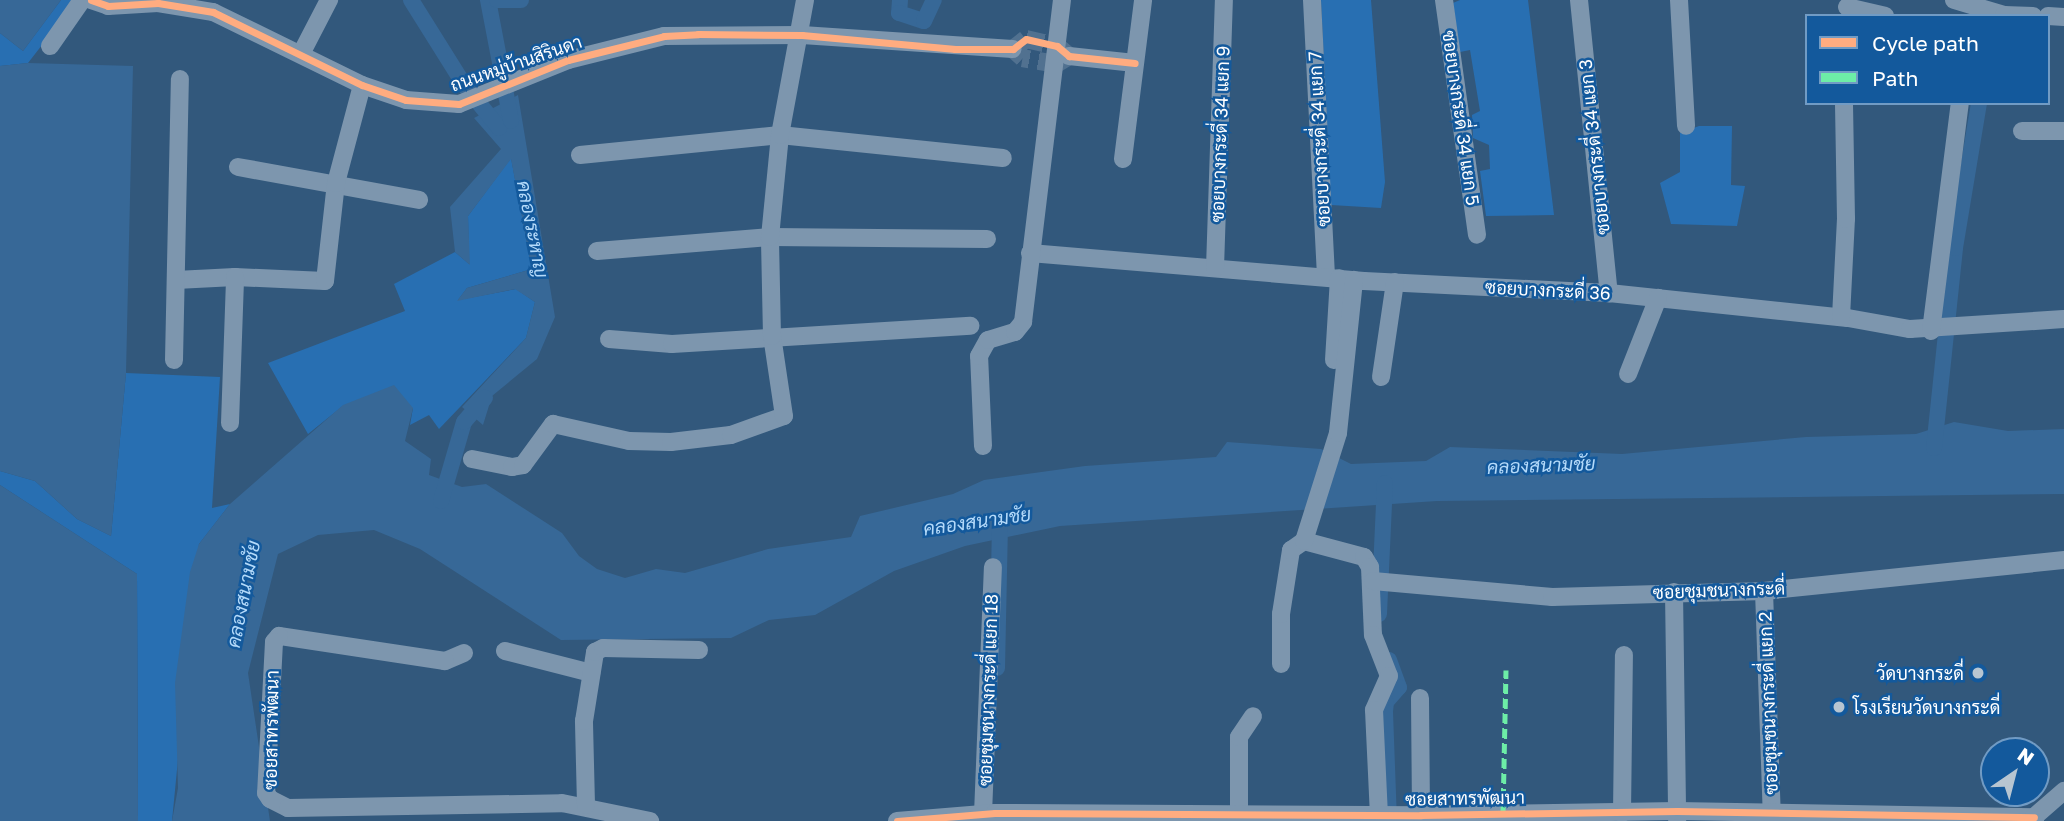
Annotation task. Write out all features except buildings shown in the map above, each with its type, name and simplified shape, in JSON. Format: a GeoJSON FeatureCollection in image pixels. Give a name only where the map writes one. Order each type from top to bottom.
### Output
{"type":"FeatureCollection","features":[{"type":"Feature","properties":{"kind":"street"},"geometry":{"type":"LineString","coordinates":[[50,46],[82,0]]}},
{"type":"Feature","properties":{"kind":"street","name":"ถนนหมู่บ้านสิรินดา"},"geometry":{"type":"LineString","coordinates":[[91,0],[108,6],[158,3],[217,6],[362,85],[406,100],[458,104],[568,60],[664,36],[802,35],[1013,49]]}},
{"type":"Feature","properties":{"kind":"street"},"geometry":{"type":"LineString","coordinates":[[302,52],[328,0]]}},
{"type":"Feature","properties":{"kind":"street"},"geometry":{"type":"LineString","coordinates":[[472,458],[512,467],[523,465],[553,424],[629,441],[671,442],[731,435],[784,416],[772,336],[770,237],[780,135],[802,35],[805,0]]}},
{"type":"Feature","properties":{"kind":"street"},"geometry":{"type":"LineString","coordinates":[[983,446],[979,356],[988,341],[1020,329],[1062,0]]}},
{"type":"Feature","properties":{"kind":"street"},"geometry":{"type":"LineString","coordinates":[[1123,159],[1143,0]]}},
{"type":"Feature","properties":{"kind":"street","name":"ซอยบางกระดี่ 34 แยก 9"},"geometry":{"type":"LineString","coordinates":[[1215,268],[1224,0]]}},
{"type":"Feature","properties":{"kind":"street","name":"ซอยบางกระดี่ 34 แยก 7"},"geometry":{"type":"LineString","coordinates":[[1312,0],[1340,278]]}},
{"type":"Feature","properties":{"kind":"street","name":"ซอยบางกระดี่ 34 แยก 5"},"geometry":{"type":"LineString","coordinates":[[1444,0],[1477,235]]}},
{"type":"Feature","properties":{"kind":"street","name":"ซอยบางกระดี่ 34 แยก 3"},"geometry":{"type":"LineString","coordinates":[[1579,0],[1609,293]]}},
{"type":"Feature","properties":{"kind":"street"},"geometry":{"type":"LineString","coordinates":[[1679,0],[1686,125]]}},
{"type":"Feature","properties":{"kind":"street"},"geometry":{"type":"LineString","coordinates":[[1954,0],[1986,12],[2010,14]]}},
{"type":"Feature","properties":{"kind":"street"},"geometry":{"type":"LineString","coordinates":[[1846,8],[1875,14]]}},
{"type":"Feature","properties":{"kind":"street"},"geometry":{"type":"LineString","coordinates":[[1069,56],[1135,63]]}},
{"type":"Feature","properties":{"kind":"street"},"geometry":{"type":"LineString","coordinates":[[174,360],[180,79]]}},
{"type":"Feature","properties":{"kind":"street"},"geometry":{"type":"LineString","coordinates":[[176,281],[234,277],[325,281],[337,183],[362,85]]}},
{"type":"Feature","properties":{"kind":"street"},"geometry":{"type":"LineString","coordinates":[[1841,317],[1846,219],[1844,105]]}},
{"type":"Feature","properties":{"kind":"street"},"geometry":{"type":"LineString","coordinates":[[1940,330],[1961,105]]}},
{"type":"Feature","properties":{"kind":"street"},"geometry":{"type":"LineString","coordinates":[[2022,131],[2064,131]]}},
{"type":"Feature","properties":{"kind":"street"},"geometry":{"type":"LineString","coordinates":[[580,155],[780,135],[1003,158]]}},
{"type":"Feature","properties":{"kind":"street"},"geometry":{"type":"LineString","coordinates":[[238,167],[419,200]]}},
{"type":"Feature","properties":{"kind":"street"},"geometry":{"type":"LineString","coordinates":[[597,251],[770,237],[987,239]]}},
{"type":"Feature","properties":{"kind":"street","name":"ซอยบางกระดี่ 36"},"geometry":{"type":"LineString","coordinates":[[1030,253],[1395,282],[1609,293],[1940,330],[2064,318]]}},
{"type":"Feature","properties":{"kind":"street"},"geometry":{"type":"LineString","coordinates":[[230,423],[234,277]]}},
{"type":"Feature","properties":{"kind":"street"},"geometry":{"type":"LineString","coordinates":[[1332,384],[1340,278]]}},
{"type":"Feature","properties":{"kind":"street"},"geometry":{"type":"LineString","coordinates":[[1281,664],[1281,614],[1291,550],[1304,541],[1335,446],[1340,278]]}},
{"type":"Feature","properties":{"kind":"street"},"geometry":{"type":"LineString","coordinates":[[1381,377],[1395,282]]}},
{"type":"Feature","properties":{"kind":"street"},"geometry":{"type":"LineString","coordinates":[[1628,373],[1658,298]]}},
{"type":"Feature","properties":{"kind":"street"},"geometry":{"type":"LineString","coordinates":[[609,339],[672,344],[970,326]]}},
{"type":"Feature","properties":{"kind":"street"},"geometry":{"type":"LineString","coordinates":[[1304,541],[1364,556],[1377,582],[1373,635],[1389,676],[1374,710],[1385,815]]}},
{"type":"Feature","properties":{"kind":"street","name":"ซอยชุมชนางกระดี่"},"geometry":{"type":"LineString","coordinates":[[1377,582],[1552,597],[1765,591],[2064,560]]}},
{"type":"Feature","properties":{"kind":"street","name":"ซอยชุมชนางกระดี่ แยก 18"},"geometry":{"type":"LineString","coordinates":[[988,814],[993,567]]}},
{"type":"Feature","properties":{"kind":"street","name":"ซอยชุมชนางกระดี่ แยก 2"},"geometry":{"type":"LineString","coordinates":[[1765,591],[1780,817]]}},
{"type":"Feature","properties":{"kind":"street"},"geometry":{"type":"LineString","coordinates":[[1674,592],[1677,816]]}},
{"type":"Feature","properties":{"kind":"street","name":"ซอยสาทรพัฒนา"},"geometry":{"type":"LineString","coordinates":[[464,653],[445,661],[279,636],[274,642],[266,793],[288,808],[586,805],[650,821]]}},
{"type":"Feature","properties":{"kind":"street"},"geometry":{"type":"LineString","coordinates":[[586,805],[584,721],[591,673],[598,648],[699,650]]}},
{"type":"Feature","properties":{"kind":"street"},"geometry":{"type":"LineString","coordinates":[[505,651],[591,673]]}},
{"type":"Feature","properties":{"kind":"street"},"geometry":{"type":"LineString","coordinates":[[1622,813],[1624,655]]}},
{"type":"Feature","properties":{"kind":"street"},"geometry":{"type":"LineString","coordinates":[[1420,698],[1421,815]]}},
{"type":"Feature","properties":{"kind":"street"},"geometry":{"type":"LineString","coordinates":[[1246,816],[1239,737],[1253,716]]}},
{"type":"Feature","properties":{"kind":"street"},"geometry":{"type":"LineString","coordinates":[[2034,819],[2064,792]]}},
{"type":"Feature","properties":{"kind":"street","name":"ซอยสาทรพัฒนา"},"geometry":{"type":"LineString","coordinates":[[897,821],[988,814],[1072,818],[1385,815],[1455,818],[1622,813],[1677,816],[2034,819]]}},
{"type":"Feature","properties":{"kind":"shaded area"},"geometry":{"type":"Polygon","coordinates":[[[61,0],[77,0],[28,63],[0,66],[0,33],[23,51],[61,0]]]}},
{"type":"Feature","properties":{"kind":"shaded area"},"geometry":{"type":"Polygon","coordinates":[[[1321,0],[1371,0],[1385,182],[1381,208],[1331,205],[1321,0]]]}},
{"type":"Feature","properties":{"kind":"shaded area"},"geometry":{"type":"Polygon","coordinates":[[[1460,0],[1528,0],[1554,215],[1486,216],[1480,171],[1490,169],[1489,145],[1473,138],[1472,115],[1480,111],[1470,50],[1460,52],[1453,3],[1460,0]]]}},
{"type":"Feature","properties":{"kind":"shaded area"},"geometry":{"type":"Polygon","coordinates":[[[1699,126],[1732,126],[1731,185],[1745,186],[1737,226],[1671,224],[1660,183],[1680,172],[1680,133],[1699,126]]]}},
{"type":"Feature","properties":{"kind":"shaded area"},"geometry":{"type":"Polygon","coordinates":[[[511,158],[532,269],[467,288],[458,300],[516,289],[535,302],[526,338],[439,429],[429,415],[410,425],[413,408],[344,405],[308,434],[268,363],[405,311],[394,284],[455,252],[469,264],[468,216],[511,158]]]}},
{"type":"Feature","properties":{"kind":"shaded area"},"geometry":{"type":"Polygon","coordinates":[[[126,373],[220,377],[212,508],[230,504],[199,544],[172,821],[138,821],[137,574],[0,485],[0,471],[35,481],[77,519],[111,536],[126,373]]]}},
{"type":"Feature","properties":{"kind":"water"},"geometry":{"type":"Polygon","coordinates":[[[0,0],[61,0],[23,51],[0,33],[0,0]]]}},
{"type":"Feature","properties":{"kind":"water"},"geometry":{"type":"Polygon","coordinates":[[[28,63],[133,66],[126,373],[111,536],[77,519],[35,481],[0,471],[0,66],[28,63]]]}},
{"type":"Feature","properties":{"kind":"water"},"geometry":{"type":"Polygon","coordinates":[[[518,95],[555,317],[537,359],[492,396],[483,425],[462,407],[526,338],[535,302],[515,289],[457,301],[467,288],[532,269],[511,159],[468,216],[470,265],[455,252],[450,207],[501,149],[474,118],[518,95]]]}},
{"type":"Feature","properties":{"kind":"water","name":"คลองสนามชัย"},"geometry":{"type":"Polygon","coordinates":[[[394,385],[413,408],[405,441],[431,459],[429,475],[462,487],[486,484],[562,533],[579,556],[597,569],[625,578],[656,569],[685,573],[768,549],[851,537],[860,516],[953,494],[984,480],[1085,466],[1216,457],[1227,442],[1321,449],[1351,464],[1426,461],[1450,447],[1622,454],[1806,437],[1916,434],[1954,422],[2008,431],[2064,429],[2064,494],[1437,501],[1060,526],[965,546],[894,571],[815,615],[769,620],[731,638],[561,640],[420,549],[374,530],[318,535],[278,554],[248,673],[270,821],[172,821],[178,788],[175,683],[190,572],[199,544],[230,504],[343,405],[394,385]]]}},
{"type":"Feature","properties":{"kind":"water"},"geometry":{"type":"Polygon","coordinates":[[[0,485],[137,574],[138,821],[0,821],[0,485]]]}},
{"type":"Feature","properties":{"kind":"waterway"},"geometry":{"type":"LineString","coordinates":[[411,0],[465,86],[499,128]]}},
{"type":"Feature","properties":{"kind":"waterway","name":"คลองระหาญ"},"geometry":{"type":"LineString","coordinates":[[488,0],[511,121]]}},
{"type":"Feature","properties":{"kind":"waterway"},"geometry":{"type":"LineString","coordinates":[[497,0],[521,0]]}},
{"type":"Feature","properties":{"kind":"waterway"},"geometry":{"type":"LineString","coordinates":[[900,0],[899,13],[924,21],[934,0]]}},
{"type":"Feature","properties":{"kind":"waterway"},"geometry":{"type":"LineString","coordinates":[[1934,448],[1955,248],[1979,105]]}},
{"type":"Feature","properties":{"kind":"waterway","name":"คลองระหาญ"},"geometry":{"type":"LineString","coordinates":[[441,501],[464,422],[485,398]]}},
{"type":"Feature","properties":{"kind":"waterway"},"geometry":{"type":"LineString","coordinates":[[1379,614],[1385,483]]}},
{"type":"Feature","properties":{"kind":"waterway","name":"คลองสนามชัย"},"geometry":{"type":"LineString","coordinates":[[997,668],[1000,519]]}},
{"type":"Feature","properties":{"kind":"waterway"},"geometry":{"type":"LineString","coordinates":[[1389,660],[1399,687],[1386,702],[1385,712],[1389,821]]}},
{"type":"Feature","properties":{"kind":"tunnel"},"geometry":{"type":"LineString","coordinates":[[1026,39],[1057,46],[1069,56],[1056,64],[1023,58],[1013,49],[1026,39]]}},
{"type":"Feature","properties":{"kind":"marked path"},"geometry":{"type":"LineString","coordinates":[[1503,813],[1506,670]]}},
{"type":"Feature","properties":{"kind":"cycle path"},"geometry":{"type":"LineString","coordinates":[[91,0],[108,6],[158,3],[213,12],[362,85],[406,100],[459,104],[568,60],[664,36],[802,35],[955,49],[1013,49],[1026,39],[1057,46],[1069,56],[1135,63]]}},
{"type":"Feature","properties":{"kind":"cycle path"},"geometry":{"type":"LineString","coordinates":[[897,821],[995,813],[1421,815],[1677,811],[2034,817]]}},
{"type":"Feature","properties":{"kind":"place","name":"วัดบางกระดี่"},"geometry":{"type":"Point","coordinates":[1978,673]}},
{"type":"Feature","properties":{"kind":"place","name":"โรงเรียนวัดบางกระดี่"},"geometry":{"type":"Point","coordinates":[1839,707]}}]}
